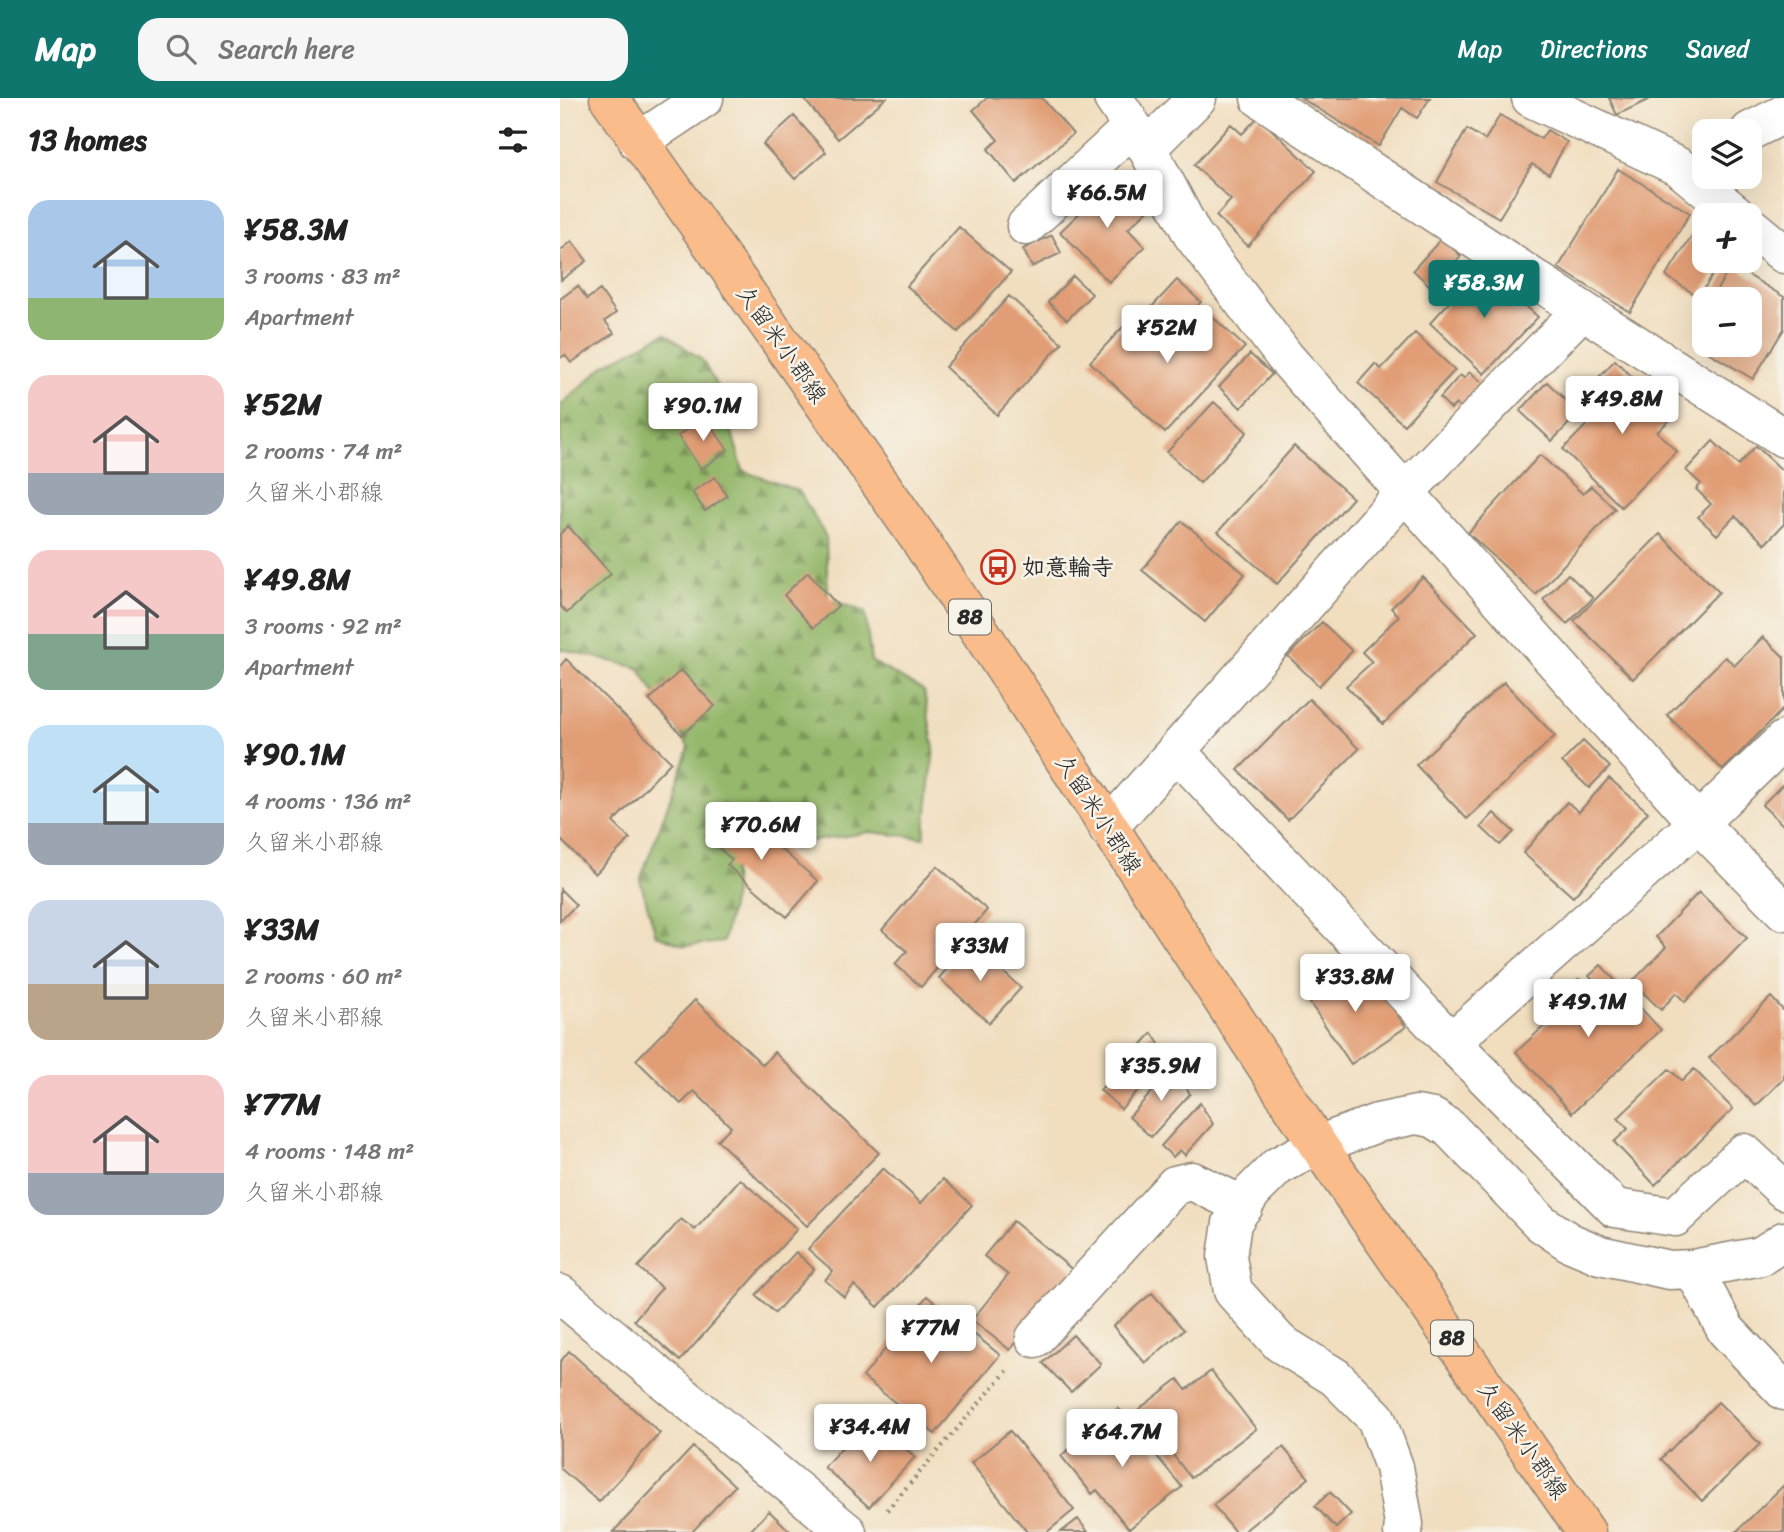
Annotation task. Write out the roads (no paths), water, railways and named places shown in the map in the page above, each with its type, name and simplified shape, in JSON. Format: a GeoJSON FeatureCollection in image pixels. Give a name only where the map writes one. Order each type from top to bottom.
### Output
{"type":"FeatureCollection","features":[{"type":"Feature","properties":{"kind":"main road","name":"久留米小郡線"},"geometry":{"type":"LineString","coordinates":[[609,98],[920,540],[1318,1145],[1586,1532]]}},
{"type":"Feature","properties":{"kind":"street"},"geometry":{"type":"LineString","coordinates":[[638,142],[704,98]]}},
{"type":"Feature","properties":{"kind":"street"},"geometry":{"type":"LineString","coordinates":[[1026,226],[1131,124],[1196,98]]}},
{"type":"Feature","properties":{"kind":"street"},"geometry":{"type":"LineString","coordinates":[[1260,98],[1582,310],[1784,438]]}},
{"type":"Feature","properties":{"kind":"street"},"geometry":{"type":"LineString","coordinates":[[1531,98],[1692,161]]}},
{"type":"Feature","properties":{"kind":"street"},"geometry":{"type":"LineString","coordinates":[[1762,125],[1784,114]]}},
{"type":"Feature","properties":{"kind":"street"},"geometry":{"type":"LineString","coordinates":[[1131,124],[1192,234],[1285,357],[1698,823],[1784,911]]}},
{"type":"Feature","properties":{"kind":"street"},"geometry":{"type":"LineString","coordinates":[[1715,189],[1727,203]]}},
{"type":"Feature","properties":{"kind":"street"},"geometry":{"type":"LineString","coordinates":[[1762,236],[1784,254]]}},
{"type":"Feature","properties":{"kind":"street"},"geometry":{"type":"LineString","coordinates":[[1108,828],[1404,492],[1582,310]]}},
{"type":"Feature","properties":{"kind":"street"},"geometry":{"type":"LineString","coordinates":[[1451,1042],[1698,823],[1784,740]]}},
{"type":"Feature","properties":{"kind":"street"},"geometry":{"type":"LineString","coordinates":[[1176,751],[1451,1042],[1615,1208],[1675,1217],[1744,1153],[1784,1190]]}},
{"type":"Feature","properties":{"kind":"street"},"geometry":{"type":"LineString","coordinates":[[1403,1532],[1394,1467],[1376,1419],[1335,1377],[1280,1343],[1233,1291],[1227,1257],[1232,1223],[1252,1192],[1278,1166],[1318,1145],[1377,1123],[1416,1115],[1433,1118],[1449,1128],[1541,1223],[1569,1242],[1600,1255],[1669,1270],[1711,1268],[1761,1256],[1784,1241]]}},
{"type":"Feature","properties":{"kind":"street"},"geometry":{"type":"LineString","coordinates":[[1035,1338],[1175,1185],[1192,1181],[1244,1206]]}},
{"type":"Feature","properties":{"kind":"street"},"geometry":{"type":"LineString","coordinates":[[1693,1269],[1726,1330],[1784,1391]]}},
{"type":"Feature","properties":{"kind":"street"},"geometry":{"type":"LineString","coordinates":[[560,1294],[847,1532]]}},
{"type":"Feature","properties":{"kind":"place","name":"如意輪寺"},"geometry":{"type":"Point","coordinates":[998,567]}}]}
